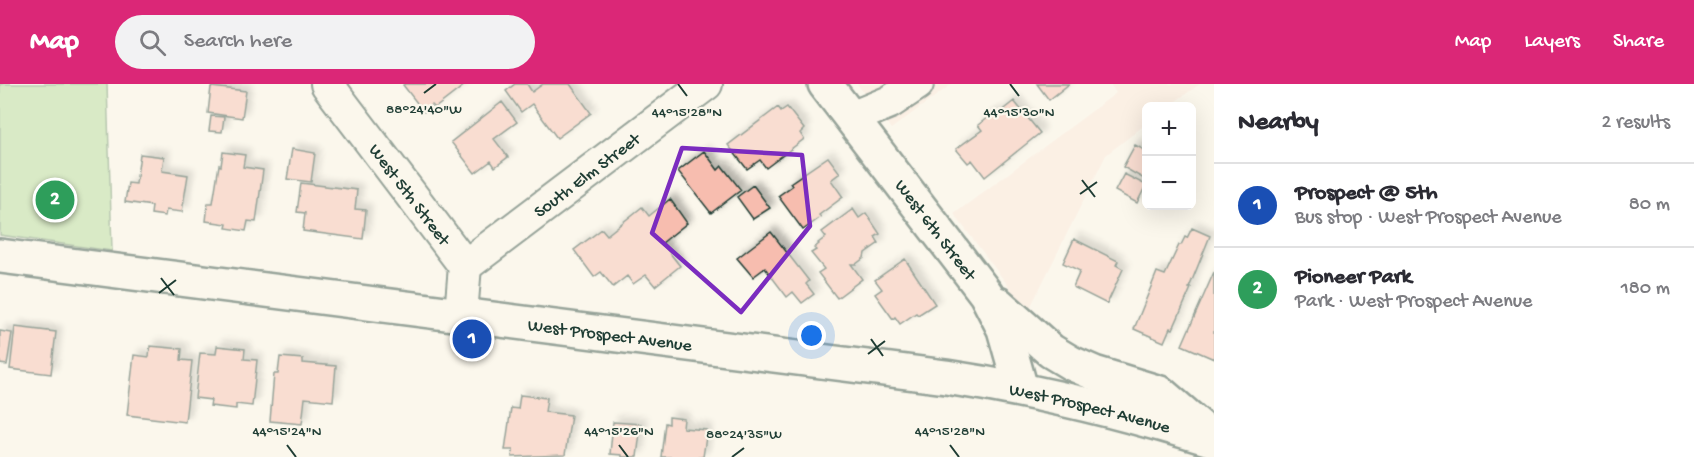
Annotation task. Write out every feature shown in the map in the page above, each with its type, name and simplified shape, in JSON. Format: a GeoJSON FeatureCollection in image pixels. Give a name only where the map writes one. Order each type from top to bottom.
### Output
{"type":"FeatureCollection","features":[{"type":"Feature","properties":{"kind":"main road","name":"West 6th Street"},"geometry":{"type":"LineString","coordinates":[[825,84],[986,294],[1004,328],[1021,389]]}},
{"type":"Feature","properties":{"kind":"main road","name":"West Prospect Avenue"},"geometry":{"type":"LineString","coordinates":[[0,256],[922,374],[1021,389],[1137,416],[1214,440]]}},
{"type":"Feature","properties":{"kind":"main road"},"geometry":{"type":"LineString","coordinates":[[986,294],[1051,351],[1094,373],[1160,393],[1214,440]]}},
{"type":"Feature","properties":{"kind":"street","name":"West 5th Street"},"geometry":{"type":"LineString","coordinates":[[327,84],[465,266]]}},
{"type":"Feature","properties":{"kind":"street","name":"South Elm Street"},"geometry":{"type":"LineString","coordinates":[[465,266],[706,84]]}},
{"type":"Feature","properties":{"kind":"street"},"geometry":{"type":"LineString","coordinates":[[851,118],[890,102],[917,84]]}},
{"type":"Feature","properties":{"kind":"street"},"geometry":{"type":"LineString","coordinates":[[461,314],[465,266]]}},
{"type":"Feature","properties":{"kind":"highlighted area"},"geometry":{"type":"Polygon","coordinates":[[[682,148],[802,155],[810,226],[741,312],[652,233],[682,148]]]}},
{"type":"Feature","properties":{"kind":"shaded area"},"geometry":{"type":"Polygon","coordinates":[[[857,84],[952,84],[891,129],[857,84]]]}},
{"type":"Feature","properties":{"kind":"shaded area"},"geometry":{"type":"Polygon","coordinates":[[[1110,84],[1200,84],[1175,102],[1142,102],[1142,127],[1106,155],[1028,312],[954,214],[1116,93],[1110,84]]]}},
{"type":"Feature","properties":{"kind":"green space"},"geometry":{"type":"Polygon","coordinates":[[[0,84],[107,84],[112,251],[0,235],[0,84]]]}},
{"type":"Feature","properties":{"kind":"building"},"geometry":{"type":"Polygon","coordinates":[[[466,84],[435,108],[432,105],[424,112],[403,85],[466,84]]]}},
{"type":"Feature","properties":{"kind":"building"},"geometry":{"type":"Polygon","coordinates":[[[515,84],[527,84],[532,92],[543,84],[570,84],[591,113],[557,138],[532,104],[521,112],[506,91],[515,84]]]}},
{"type":"Feature","properties":{"kind":"building"},"geometry":{"type":"Polygon","coordinates":[[[1037,84],[1069,84],[1049,100],[1037,84]]]}},
{"type":"Feature","properties":{"kind":"building"},"geometry":{"type":"Polygon","coordinates":[[[211,87],[246,91],[242,118],[208,113],[211,87]]]}},
{"type":"Feature","properties":{"kind":"building"},"geometry":{"type":"Polygon","coordinates":[[[1014,101],[1040,133],[985,177],[972,160],[968,163],[956,149],[982,130],[978,125],[993,113],[995,116],[1014,101]]]}},
{"type":"Feature","properties":{"kind":"building"},"geometry":{"type":"Polygon","coordinates":[[[502,102],[517,122],[494,139],[508,157],[495,167],[491,161],[475,173],[451,142],[502,102]]]}},
{"type":"Feature","properties":{"kind":"building"},"geometry":{"type":"Polygon","coordinates":[[[778,107],[781,111],[787,107],[804,129],[800,133],[804,139],[766,168],[760,160],[747,169],[728,145],[778,107]]]}},
{"type":"Feature","properties":{"kind":"building"},"geometry":{"type":"Polygon","coordinates":[[[211,116],[224,117],[222,132],[209,131],[211,116]]]}},
{"type":"Feature","properties":{"kind":"building"},"geometry":{"type":"Polygon","coordinates":[[[1135,145],[1142,149],[1142,178],[1123,167],[1135,145]]]}},
{"type":"Feature","properties":{"kind":"building"},"geometry":{"type":"Polygon","coordinates":[[[292,149],[315,153],[311,182],[287,179],[292,149]]]}},
{"type":"Feature","properties":{"kind":"building"},"geometry":{"type":"Polygon","coordinates":[[[704,151],[718,170],[722,166],[741,190],[711,213],[678,171],[704,151]]]}},
{"type":"Feature","properties":{"kind":"building"},"geometry":{"type":"Polygon","coordinates":[[[223,152],[245,155],[243,167],[263,170],[256,222],[248,221],[246,231],[226,228],[227,224],[206,221],[208,203],[213,203],[223,152]]]}},
{"type":"Feature","properties":{"kind":"building"},"geometry":{"type":"Polygon","coordinates":[[[140,154],[164,157],[162,171],[188,175],[182,212],[166,210],[165,216],[151,214],[152,206],[125,202],[128,183],[136,184],[140,154]]]}},
{"type":"Feature","properties":{"kind":"building"},"geometry":{"type":"Polygon","coordinates":[[[828,157],[840,173],[831,180],[843,197],[803,230],[778,196],[792,186],[790,183],[828,157]]]}},
{"type":"Feature","properties":{"kind":"building"},"geometry":{"type":"Polygon","coordinates":[[[1124,174],[1142,183],[1142,193],[1137,203],[1115,191],[1124,174]]]}},
{"type":"Feature","properties":{"kind":"building"},"geometry":{"type":"Polygon","coordinates":[[[301,183],[357,190],[355,209],[366,210],[363,239],[303,231],[305,213],[297,212],[301,183]]]}},
{"type":"Feature","properties":{"kind":"building"},"geometry":{"type":"Polygon","coordinates":[[[753,185],[770,208],[753,219],[737,197],[753,185]]]}},
{"type":"Feature","properties":{"kind":"building"},"geometry":{"type":"Polygon","coordinates":[[[670,199],[687,223],[662,243],[680,266],[655,286],[646,275],[633,284],[627,276],[613,287],[601,272],[594,277],[574,250],[602,229],[607,235],[642,207],[649,216],[670,199]]]}},
{"type":"Feature","properties":{"kind":"building"},"geometry":{"type":"Polygon","coordinates":[[[853,209],[859,218],[866,213],[880,234],[875,237],[879,243],[865,253],[864,258],[856,264],[851,264],[862,279],[837,298],[818,273],[824,269],[811,253],[826,237],[822,232],[853,209]]]}},
{"type":"Feature","properties":{"kind":"building"},"geometry":{"type":"Polygon","coordinates":[[[1192,228],[1210,236],[1189,288],[1191,288],[1173,329],[1170,328],[1164,342],[1134,329],[1157,272],[1165,275],[1179,245],[1185,237],[1187,238],[1192,228]]]}},
{"type":"Feature","properties":{"kind":"building"},"geometry":{"type":"Polygon","coordinates":[[[771,232],[809,281],[806,284],[814,294],[802,303],[793,292],[787,297],[765,268],[753,277],[737,258],[771,232]]]}},
{"type":"Feature","properties":{"kind":"building"},"geometry":{"type":"Polygon","coordinates":[[[1074,239],[1118,261],[1116,265],[1123,269],[1107,304],[1073,287],[1080,271],[1063,263],[1074,239]]]}},
{"type":"Feature","properties":{"kind":"building"},"geometry":{"type":"Polygon","coordinates":[[[905,259],[935,304],[900,324],[895,317],[893,319],[875,294],[882,289],[875,280],[905,259]]]}},
{"type":"Feature","properties":{"kind":"building"},"geometry":{"type":"Polygon","coordinates":[[[1214,272],[1214,359],[1182,345],[1214,272]]]}},
{"type":"Feature","properties":{"kind":"building"},"geometry":{"type":"Polygon","coordinates":[[[15,327],[56,332],[51,374],[10,369],[15,327]]]}},
{"type":"Feature","properties":{"kind":"building"},"geometry":{"type":"Polygon","coordinates":[[[0,331],[12,333],[7,365],[0,364],[0,331]]]}},
{"type":"Feature","properties":{"kind":"building"},"geometry":{"type":"Polygon","coordinates":[[[150,346],[182,349],[181,360],[192,361],[185,422],[127,415],[134,355],[149,357],[150,346]]]}},
{"type":"Feature","properties":{"kind":"building"},"geometry":{"type":"Polygon","coordinates":[[[217,346],[245,349],[244,359],[257,360],[252,406],[236,404],[236,409],[210,406],[211,400],[195,398],[200,353],[216,354],[217,346]]]}},
{"type":"Feature","properties":{"kind":"building"},"geometry":{"type":"Polygon","coordinates":[[[280,357],[303,359],[303,363],[336,366],[333,401],[305,398],[302,424],[270,421],[274,374],[278,374],[280,357]]]}},
{"type":"Feature","properties":{"kind":"building"},"geometry":{"type":"Polygon","coordinates":[[[520,395],[547,398],[545,412],[571,415],[565,455],[512,457],[513,450],[505,450],[511,408],[518,409],[520,395]]]}},
{"type":"Feature","properties":{"kind":"building"},"geometry":{"type":"Polygon","coordinates":[[[669,417],[684,419],[683,428],[707,430],[703,457],[661,457],[665,423],[669,424],[669,417]]]}},
{"type":"Feature","properties":{"kind":"building"},"geometry":{"type":"Polygon","coordinates":[[[613,422],[641,424],[637,457],[610,454],[613,422]]]}},
{"type":"Feature","properties":{"kind":"place","name":"Pioneer Park"},"geometry":{"type":"Point","coordinates":[55,200]}},
{"type":"Feature","properties":{"kind":"place","name":"Prospect @ 5th"},"geometry":{"type":"Point","coordinates":[472,339]}}]}
